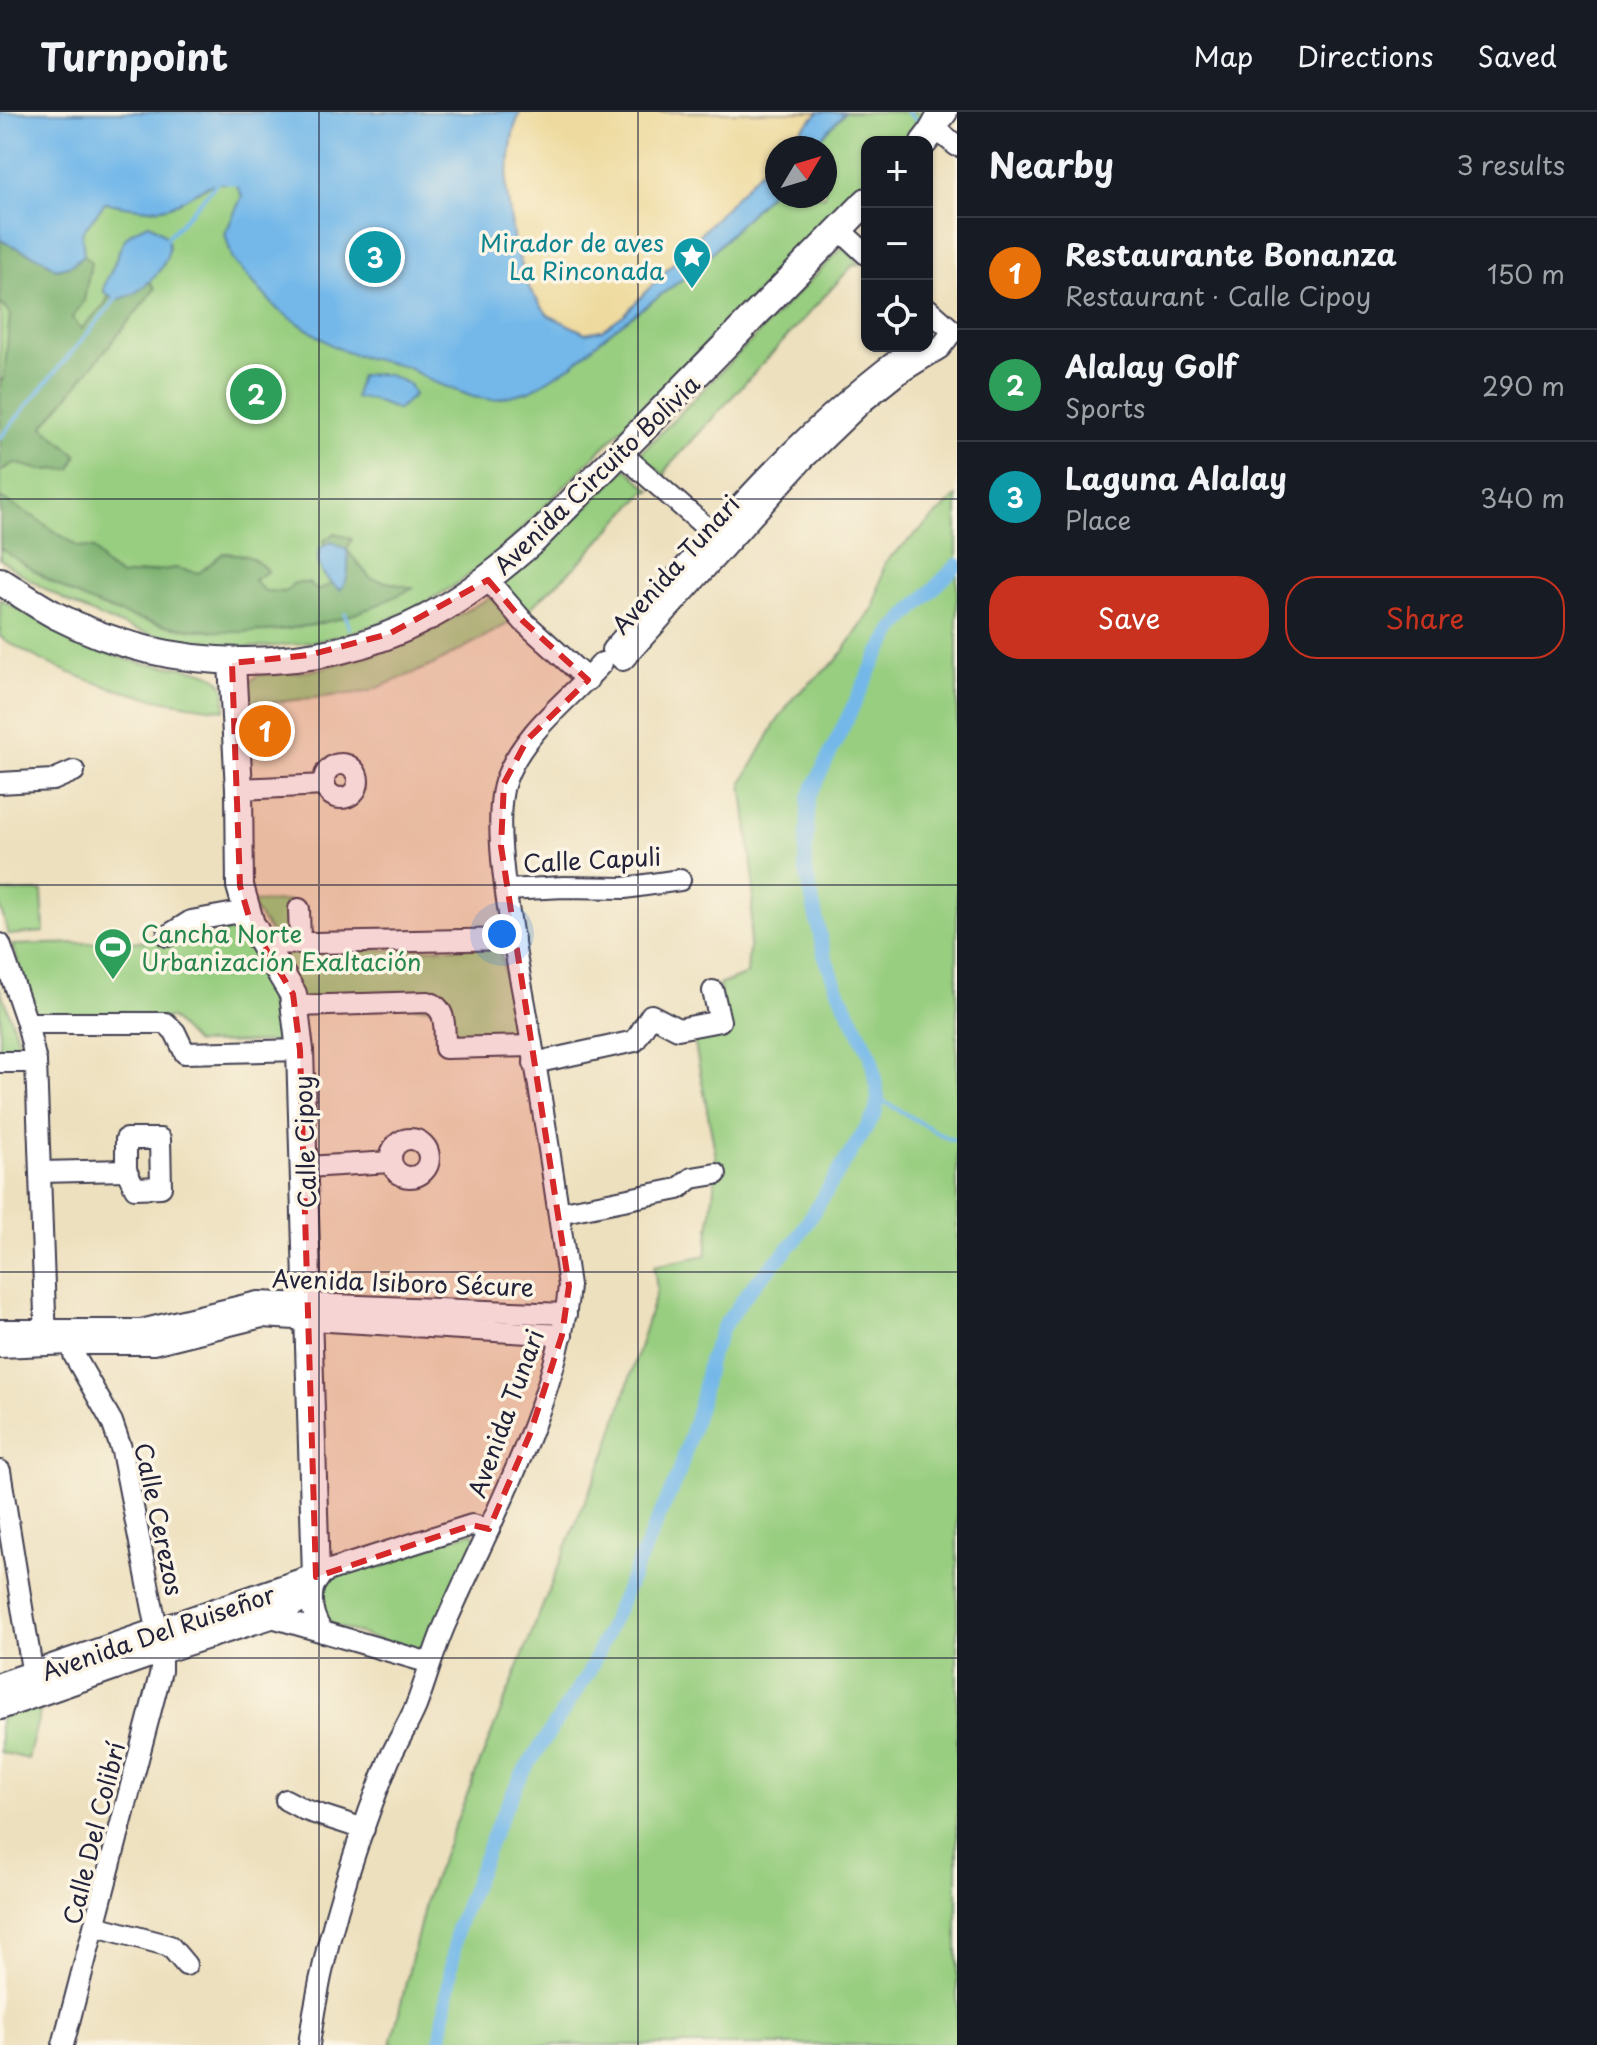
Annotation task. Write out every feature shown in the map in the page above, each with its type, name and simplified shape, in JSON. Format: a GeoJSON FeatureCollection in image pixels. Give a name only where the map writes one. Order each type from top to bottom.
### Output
{"type":"FeatureCollection","features":[{"type":"Feature","properties":{"kind":"main road","name":"Avenida Circuito Bolivia"},"geometry":{"type":"LineString","coordinates":[[0,581],[58,616],[93,631],[175,655],[232,663],[309,655],[389,634],[424,619],[488,580],[534,540],[861,207]]}},
{"type":"Feature","properties":{"kind":"main road","name":"Calle Cipoy"},"geometry":{"type":"LineString","coordinates":[[232,663],[239,789],[240,886],[246,911],[289,986],[296,1006],[306,1167],[316,1577]]}},
{"type":"Feature","properties":{"kind":"main road","name":"Avenida Del Ruiseñor"},"geometry":{"type":"LineString","coordinates":[[159,1641],[268,1616],[303,1597],[316,1577]]}},
{"type":"Feature","properties":{"kind":"main road","name":"Avenida Del Ruiseñor"},"geometry":{"type":"LineString","coordinates":[[0,1706],[34,1684],[159,1641],[316,1577]]}},
{"type":"Feature","properties":{"kind":"main road","name":"Avenida Del Ruiseñor"},"geometry":{"type":"LineString","coordinates":[[0,1686],[34,1684]]}},
{"type":"Feature","properties":{"kind":"street"},"geometry":{"type":"LineString","coordinates":[[940,125],[957,146]]}},
{"type":"Feature","properties":{"kind":"street"},"geometry":{"type":"LineString","coordinates":[[840,230],[861,249]]}},
{"type":"Feature","properties":{"kind":"street"},"geometry":{"type":"LineString","coordinates":[[933,312],[955,329]]}},
{"type":"Feature","properties":{"kind":"street"},"geometry":{"type":"LineString","coordinates":[[933,337],[955,329]]}},
{"type":"Feature","properties":{"kind":"street","name":"Avenida Tunari"},"geometry":{"type":"LineString","coordinates":[[907,352],[872,377],[803,440],[720,540],[623,660],[612,650],[720,540],[864,401],[898,374],[940,348],[955,329]]}},
{"type":"Feature","properties":{"kind":"street"},"geometry":{"type":"LineString","coordinates":[[621,453],[720,540]]}},
{"type":"Feature","properties":{"kind":"street"},"geometry":{"type":"LineString","coordinates":[[488,580],[523,621],[588,680]]}},
{"type":"Feature","properties":{"kind":"street","name":"Avenida Tunari"},"geometry":{"type":"LineString","coordinates":[[309,2045],[336,1909],[364,1829],[391,1757],[417,1703],[445,1623],[530,1434],[562,1335],[569,1286],[507,890],[501,835],[504,783],[527,740],[602,663]]}},
{"type":"Feature","properties":{"kind":"street"},"geometry":{"type":"LineString","coordinates":[[0,783],[53,780],[74,771]]}},
{"type":"Feature","properties":{"kind":"street"},"geometry":{"type":"LineString","coordinates":[[239,789],[325,785]]}},
{"type":"Feature","properties":{"kind":"street","name":"Calle Capuli"},"geometry":{"type":"LineString","coordinates":[[507,890],[625,888],[680,880]]}},
{"type":"Feature","properties":{"kind":"street"},"geometry":{"type":"LineString","coordinates":[[299,909],[300,943]]}},
{"type":"Feature","properties":{"kind":"street"},"geometry":{"type":"LineString","coordinates":[[167,936],[191,921],[246,911]]}},
{"type":"Feature","properties":{"kind":"street"},"geometry":{"type":"LineString","coordinates":[[264,944],[514,939]]}},
{"type":"Feature","properties":{"kind":"street"},"geometry":{"type":"LineString","coordinates":[[0,944],[27,1023],[36,1062],[46,1337]]}},
{"type":"Feature","properties":{"kind":"street"},"geometry":{"type":"LineString","coordinates":[[296,1006],[428,1002],[440,1008],[443,1014],[445,1048],[533,1054],[635,1041],[651,1015],[678,1029],[720,1021],[713,991]]}},
{"type":"Feature","properties":{"kind":"street"},"geometry":{"type":"LineString","coordinates":[[27,1023],[166,1023],[175,1032],[185,1053],[300,1050]]}},
{"type":"Feature","properties":{"kind":"street"},"geometry":{"type":"LineString","coordinates":[[0,1062],[36,1062]]}},
{"type":"Feature","properties":{"kind":"street"},"geometry":{"type":"LineString","coordinates":[[306,1167],[391,1162]]}},
{"type":"Feature","properties":{"kind":"street"},"geometry":{"type":"LineString","coordinates":[[41,1172],[126,1170]]}},
{"type":"Feature","properties":{"kind":"street"},"geometry":{"type":"LineString","coordinates":[[559,1213],[678,1189],[692,1178],[716,1174]]}},
{"type":"Feature","properties":{"kind":"street","name":"Avenida Isiboro Sécure"},"geometry":{"type":"LineString","coordinates":[[0,1330],[46,1337],[153,1344],[262,1317],[309,1311],[566,1314]]}},
{"type":"Feature","properties":{"kind":"street","name":"Avenida Isiboro Sécure"},"geometry":{"type":"LineString","coordinates":[[309,1311],[562,1335]]}},
{"type":"Feature","properties":{"kind":"street","name":"Avenida Isiboro Sécure"},"geometry":{"type":"LineString","coordinates":[[0,1347],[46,1337]]}},
{"type":"Feature","properties":{"kind":"street","name":"Calle Cerezos"},"geometry":{"type":"LineString","coordinates":[[71,1337],[74,1355],[112,1422],[122,1451],[159,1641]]}},
{"type":"Feature","properties":{"kind":"street"},"geometry":{"type":"LineString","coordinates":[[0,1471],[34,1684]]}},
{"type":"Feature","properties":{"kind":"street","name":"Avenida Del Ruiseñor"},"geometry":{"type":"LineString","coordinates":[[316,1577],[472,1525],[489,1529]]}},
{"type":"Feature","properties":{"kind":"street","name":"Calle Cipoy"},"geometry":{"type":"LineString","coordinates":[[316,1577],[311,1590],[312,1610],[323,1632]]}},
{"type":"Feature","properties":{"kind":"street","name":"Avenida Del Ruiseñor"},"geometry":{"type":"LineString","coordinates":[[268,1616],[430,1663]]}},
{"type":"Feature","properties":{"kind":"street","name":"Calle Del Colibrí"},"geometry":{"type":"LineString","coordinates":[[63,2045],[161,1671],[159,1641]]}},
{"type":"Feature","properties":{"kind":"street"},"geometry":{"type":"LineString","coordinates":[[286,1800],[305,1810],[364,1829]]}},
{"type":"Feature","properties":{"kind":"street"},"geometry":{"type":"LineString","coordinates":[[96,1926],[170,1946],[186,1965]]}},
{"type":"Feature","properties":{"kind":"highlighted area"},"geometry":{"type":"Polygon","coordinates":[[[488,580],[523,621],[588,680],[527,740],[504,783],[501,846],[569,1286],[562,1335],[530,1434],[489,1529],[472,1525],[316,1577],[300,1050],[293,994],[251,924],[240,886],[232,663],[309,655],[389,634],[488,580]]]}},
{"type":"Feature","properties":{"kind":"green space"},"geometry":{"type":"Polygon","coordinates":[[[0,112],[509,199],[606,335],[696,269],[765,198],[765,208],[837,208],[837,136],[823,136],[845,112],[935,112],[912,136],[861,136],[861,188],[520,531],[486,562],[449,589],[392,618],[335,637],[277,646],[220,646],[163,637],[107,619],[53,593],[0,559],[0,112]]]}},
{"type":"Feature","properties":{"kind":"green space"},"geometry":{"type":"Polygon","coordinates":[[[0,240],[43,259],[56,269],[71,265],[84,255],[91,262],[84,301],[72,318],[81,329],[105,304],[119,273],[145,274],[155,289],[43,427],[77,455],[71,469],[41,470],[14,463],[0,472],[0,382],[4,378],[10,314],[0,303],[0,240]]]}},
{"type":"Feature","properties":{"kind":"green space"},"geometry":{"type":"Polygon","coordinates":[[[843,247],[860,264],[853,265],[667,468],[665,476],[640,454],[843,247]]]}},
{"type":"Feature","properties":{"kind":"green space"},"geometry":{"type":"Polygon","coordinates":[[[626,468],[651,491],[645,492],[578,564],[525,613],[500,586],[548,546],[626,468]]]}},
{"type":"Feature","properties":{"kind":"green space"},"geometry":{"type":"Polygon","coordinates":[[[957,496],[957,2045],[391,2045],[427,1895],[607,1451],[657,1290],[654,1266],[706,1255],[717,1162],[693,1034],[725,1027],[719,985],[747,974],[754,882],[742,783],[794,697],[837,660],[874,607],[885,562],[957,496]]]}},
{"type":"Feature","properties":{"kind":"green space"},"geometry":{"type":"Polygon","coordinates":[[[0,498],[78,547],[94,549],[104,564],[121,576],[175,568],[199,573],[223,553],[231,553],[252,559],[268,571],[254,580],[265,591],[285,592],[294,583],[309,583],[318,591],[334,582],[332,561],[323,541],[335,533],[352,539],[347,550],[370,578],[413,588],[354,614],[276,630],[216,631],[157,623],[128,616],[74,594],[0,548],[0,498]]]}},
{"type":"Feature","properties":{"kind":"green space"},"geometry":{"type":"Polygon","coordinates":[[[491,597],[513,621],[433,665],[367,692],[241,706],[246,685],[258,675],[310,671],[372,655],[410,641],[491,597]]]}},
{"type":"Feature","properties":{"kind":"green space"},"geometry":{"type":"Polygon","coordinates":[[[0,599],[71,638],[109,654],[212,675],[223,686],[225,710],[164,701],[108,687],[27,653],[0,637],[0,599]]]}},
{"type":"Feature","properties":{"kind":"green space"},"geometry":{"type":"Polygon","coordinates":[[[42,891],[44,932],[9,935],[0,907],[0,892],[42,891]]]}},
{"type":"Feature","properties":{"kind":"green space"},"geometry":{"type":"Polygon","coordinates":[[[293,901],[294,934],[276,940],[249,902],[293,901]]]}},
{"type":"Feature","properties":{"kind":"green space"},"geometry":{"type":"Polygon","coordinates":[[[244,927],[275,978],[292,1042],[195,1043],[171,1018],[37,1018],[12,945],[193,940],[244,927]]]}},
{"type":"Feature","properties":{"kind":"green space"},"geometry":{"type":"Polygon","coordinates":[[[497,947],[501,953],[517,1041],[450,1042],[447,1009],[300,999],[280,952],[497,947]]]}},
{"type":"Feature","properties":{"kind":"green space"},"geometry":{"type":"Polygon","coordinates":[[[0,988],[20,1045],[16,1054],[0,1056],[0,988]]]}},
{"type":"Feature","properties":{"kind":"green space"},"geometry":{"type":"Polygon","coordinates":[[[473,1532],[477,1539],[429,1648],[421,1654],[325,1622],[320,1595],[332,1575],[473,1532]]]}},
{"type":"Feature","properties":{"kind":"green space"},"geometry":{"type":"Polygon","coordinates":[[[43,1700],[28,1759],[0,1752],[0,1714],[43,1700]]]}},
{"type":"Feature","properties":{"kind":"sand"},"geometry":{"type":"Polygon","coordinates":[[[520,112],[819,112],[794,136],[765,136],[765,166],[625,314],[602,330],[585,333],[548,315],[530,290],[514,243],[506,186],[513,132],[520,112]]]}},
{"type":"Feature","properties":{"kind":"water"},"geometry":{"type":"Polygon","coordinates":[[[0,112],[520,112],[513,132],[506,186],[514,243],[530,290],[548,315],[585,333],[602,330],[625,314],[765,166],[765,198],[696,269],[606,335],[574,364],[530,391],[493,400],[473,397],[431,381],[407,367],[354,355],[333,346],[277,309],[233,260],[225,234],[242,196],[236,184],[208,186],[167,207],[144,208],[105,203],[82,233],[84,255],[71,265],[56,269],[43,259],[0,240],[0,112]]]}},
{"type":"Feature","properties":{"kind":"water"},"geometry":{"type":"Polygon","coordinates":[[[819,112],[845,112],[823,136],[794,136],[819,112]]]}},
{"type":"Feature","properties":{"kind":"water"},"geometry":{"type":"Polygon","coordinates":[[[149,224],[167,239],[167,257],[147,284],[133,294],[115,300],[104,292],[104,288],[121,245],[133,232],[149,224]]]}},
{"type":"Feature","properties":{"kind":"water"},"geometry":{"type":"Polygon","coordinates":[[[389,375],[409,384],[414,395],[398,410],[370,399],[355,398],[360,376],[389,375]]]}},
{"type":"Feature","properties":{"kind":"water"},"geometry":{"type":"Polygon","coordinates":[[[332,542],[347,550],[347,576],[340,590],[326,578],[318,561],[320,548],[332,542]]]}},
{"type":"Feature","properties":{"kind":"waterway"},"geometry":{"type":"LineString","coordinates":[[907,112],[919,122]]}},
{"type":"Feature","properties":{"kind":"waterway"},"geometry":{"type":"LineString","coordinates":[[165,240],[220,180],[238,184]]}},
{"type":"Feature","properties":{"kind":"waterway"},"geometry":{"type":"LineString","coordinates":[[0,438],[116,299]]}},
{"type":"Feature","properties":{"kind":"waterway"},"geometry":{"type":"LineString","coordinates":[[440,2045],[457,1928],[496,1828],[521,1776],[589,1672],[679,1473],[709,1361],[723,1327],[751,1288],[796,1240],[875,1114],[878,1098],[871,1056],[837,988],[824,954],[805,866],[809,797],[877,657],[895,628],[957,565]]}},
{"type":"Feature","properties":{"kind":"waterway"},"geometry":{"type":"LineString","coordinates":[[345,614],[349,628]]}},
{"type":"Feature","properties":{"kind":"waterway"},"geometry":{"type":"LineString","coordinates":[[878,1098],[957,1141]]}},
{"type":"Feature","properties":{"kind":"place","name":"Laguna Alalay"},"geometry":{"type":"Point","coordinates":[375,257]}},
{"type":"Feature","properties":{"kind":"place","name":"Mirador de aves La Rinconada"},"geometry":{"type":"Point","coordinates":[692,290]}},
{"type":"Feature","properties":{"kind":"place","name":"Alalay Golf"},"geometry":{"type":"Point","coordinates":[256,394]}},
{"type":"Feature","properties":{"kind":"place","name":"Restaurante Bonanza"},"geometry":{"type":"Point","coordinates":[265,731]}},
{"type":"Feature","properties":{"kind":"place","name":"Cancha Norte Urbanización Exaltación"},"geometry":{"type":"Point","coordinates":[113,981]}}]}
